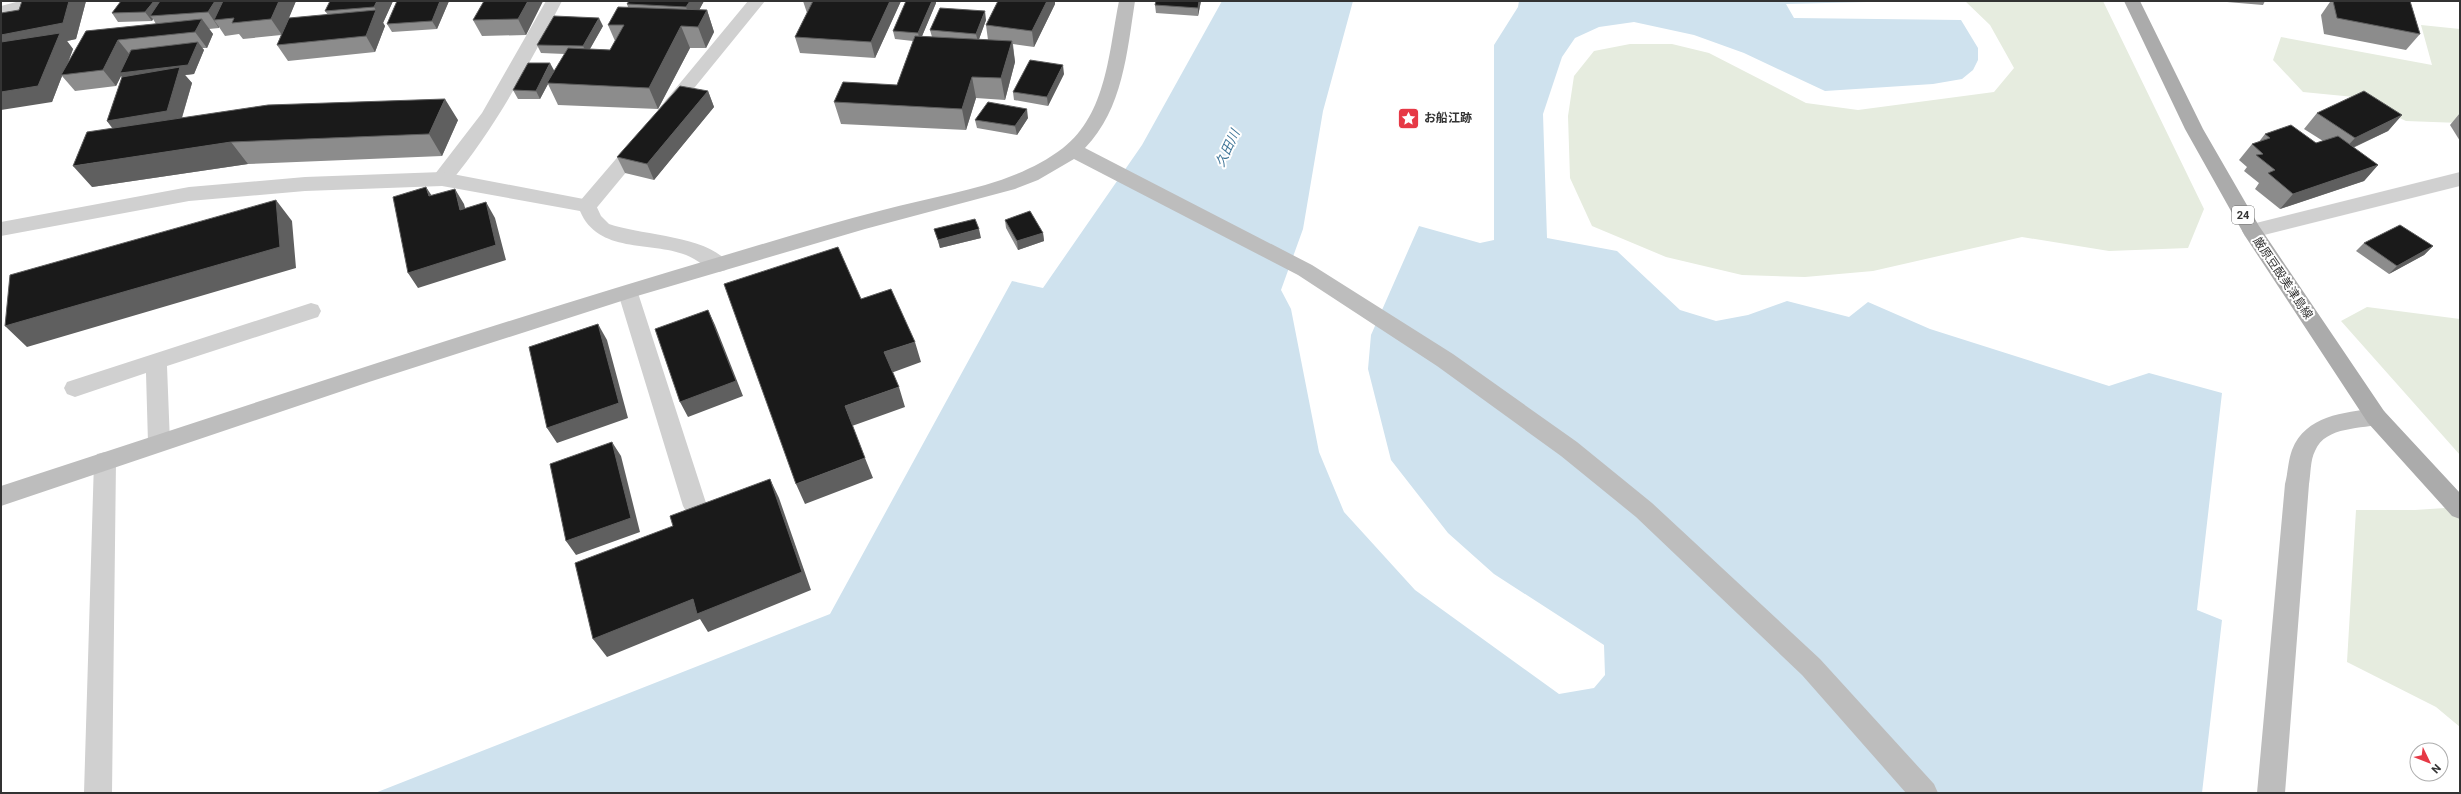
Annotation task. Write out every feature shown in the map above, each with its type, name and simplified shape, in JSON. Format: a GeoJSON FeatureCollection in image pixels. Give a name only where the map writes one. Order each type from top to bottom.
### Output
{"type":"FeatureCollection","features":[{"type":"Feature","properties":{"kind":"main road","name":"厳原豆酘美津島線"},"geometry":{"type":"LineString","coordinates":[[2132,1],[2194,129],[2252,231],[2376,417],[2460,509]]}},
{"type":"Feature","properties":{"kind":"street"},"geometry":{"type":"LineString","coordinates":[[1,11],[40,1]]}},
{"type":"Feature","properties":{"kind":"street"},"geometry":{"type":"LineString","coordinates":[[442,178],[461,158],[524,56],[554,1]]}},
{"type":"Feature","properties":{"kind":"street"},"geometry":{"type":"LineString","coordinates":[[587,206],[757,1]]}},
{"type":"Feature","properties":{"kind":"street"},"geometry":{"type":"LineString","coordinates":[[1,496],[160,443],[719,264],[886,216],[1008,185],[1056,162],[1073,150],[1088,136],[1097,122],[1108,97],[1127,1]]}},
{"type":"Feature","properties":{"kind":"street"},"geometry":{"type":"LineString","coordinates":[[1073,150],[1306,270],[1445,360],[1569,449],[1644,510],[1811,667],[1924,793]]}},
{"type":"Feature","properties":{"kind":"street"},"geometry":{"type":"LineString","coordinates":[[1,229],[189,194],[305,184],[442,178],[587,206]]}},
{"type":"Feature","properties":{"kind":"street"},"geometry":{"type":"LineString","coordinates":[[2252,231],[2460,179]]}},
{"type":"Feature","properties":{"kind":"street"},"geometry":{"type":"LineString","coordinates":[[587,206],[593,220],[608,231],[691,249],[719,264]]}},
{"type":"Feature","properties":{"kind":"street"},"geometry":{"type":"LineString","coordinates":[[628,293],[695,506]]}},
{"type":"Feature","properties":{"kind":"street"},"geometry":{"type":"LineString","coordinates":[[75,388],[311,311]]}},
{"type":"Feature","properties":{"kind":"street"},"geometry":{"type":"LineString","coordinates":[[156,361],[160,443]]}},
{"type":"Feature","properties":{"kind":"street"},"geometry":{"type":"LineString","coordinates":[[2271,793],[2297,484],[2305,445],[2314,433],[2334,424],[2376,417]]}},
{"type":"Feature","properties":{"kind":"street"},"geometry":{"type":"LineString","coordinates":[[98,793],[105,462]]}},
{"type":"Feature","properties":{"kind":"shaded area"},"geometry":{"type":"Polygon","coordinates":[[[1965,1],[2103,1],[2204,209],[2188,248],[2109,251],[2022,237],[1873,271],[1805,277],[1742,275],[1666,257],[1592,226],[1570,178],[1568,116],[1574,76],[1594,51],[1630,44],[1672,44],[1709,53],[1806,103],[1858,110],[1994,92],[2014,68],[1990,25],[1965,1]]]}},
{"type":"Feature","properties":{"kind":"shaded area"},"geometry":{"type":"Polygon","coordinates":[[[2421,25],[2460,29],[2460,123],[2406,121],[2354,97],[2303,92],[2273,60],[2281,37],[2432,65],[2421,25]]]}},
{"type":"Feature","properties":{"kind":"shaded area"},"geometry":{"type":"Polygon","coordinates":[[[2367,307],[2460,319],[2460,455],[2341,321],[2367,307]]]}},
{"type":"Feature","properties":{"kind":"shaded area"},"geometry":{"type":"Polygon","coordinates":[[[2460,507],[2460,727],[2436,707],[2347,662],[2356,510],[2415,510],[2460,507]]]}},
{"type":"Feature","properties":{"kind":"water","name":"久田川"},"geometry":{"type":"Polygon","coordinates":[[[1222,1],[1353,1],[1323,111],[1303,229],[1281,290],[1291,309],[1319,452],[1344,512],[1415,590],[1559,694],[1594,688],[1605,675],[1604,645],[1494,574],[1448,533],[1391,460],[1368,369],[1371,335],[1419,226],[1480,243],[1494,240],[1494,45],[1518,7],[1519,1],[1908,1],[1786,4],[1794,18],[1961,20],[1978,48],[1978,60],[1973,70],[1962,79],[1933,84],[1825,91],[1744,53],[1694,35],[1634,22],[1599,27],[1575,38],[1562,57],[1543,114],[1547,238],[1617,251],[1680,310],[1716,321],[1748,315],[1787,301],[1849,317],[1868,302],[1930,329],[2109,386],[2149,373],[2222,393],[2197,610],[2222,620],[2202,793],[375,793],[830,614],[1012,281],[1043,288],[1142,145],[1222,1]]]}},
{"type":"Feature","properties":{"kind":"building"},"geometry":{"type":"Polygon","coordinates":[[[22,1],[69,1],[63,23],[1,35],[1,13],[19,10],[22,1]]]}},
{"type":"Feature","properties":{"kind":"building"},"geometry":{"type":"Polygon","coordinates":[[[121,1],[154,1],[145,12],[112,13],[121,1]]]}},
{"type":"Feature","properties":{"kind":"building"},"geometry":{"type":"Polygon","coordinates":[[[160,1],[215,1],[208,12],[150,16],[160,1]]]}},
{"type":"Feature","properties":{"kind":"building"},"geometry":{"type":"Polygon","coordinates":[[[223,1],[279,1],[271,19],[232,23],[234,18],[214,20],[223,1]]]}},
{"type":"Feature","properties":{"kind":"building"},"geometry":{"type":"Polygon","coordinates":[[[330,1],[377,1],[374,7],[325,11],[330,1]]]}},
{"type":"Feature","properties":{"kind":"building"},"geometry":{"type":"Polygon","coordinates":[[[397,1],[440,1],[432,21],[387,24],[397,1]]]}},
{"type":"Feature","properties":{"kind":"building"},"geometry":{"type":"Polygon","coordinates":[[[484,1],[528,1],[518,19],[473,20],[484,1]]]}},
{"type":"Feature","properties":{"kind":"building"},"geometry":{"type":"Polygon","coordinates":[[[629,1],[690,1],[686,7],[627,4],[629,1]]]}},
{"type":"Feature","properties":{"kind":"building"},"geometry":{"type":"Polygon","coordinates":[[[813,1],[890,1],[871,42],[795,37],[813,1]]]}},
{"type":"Feature","properties":{"kind":"building"},"geometry":{"type":"Polygon","coordinates":[[[906,1],[932,1],[918,33],[893,31],[906,1]]]}},
{"type":"Feature","properties":{"kind":"building"},"geometry":{"type":"Polygon","coordinates":[[[998,1],[1047,1],[1032,31],[986,25],[998,1]]]}},
{"type":"Feature","properties":{"kind":"building"},"geometry":{"type":"Polygon","coordinates":[[[1156,1],[1199,1],[1198,8],[1155,5],[1156,1]]]}},
{"type":"Feature","properties":{"kind":"building"},"geometry":{"type":"Polygon","coordinates":[[[2333,1],[2410,1],[2420,34],[2337,18],[2333,1]]]}},
{"type":"Feature","properties":{"kind":"building"},"geometry":{"type":"Polygon","coordinates":[[[618,7],[707,10],[698,27],[681,26],[649,88],[547,83],[568,48],[610,50],[624,25],[608,25],[618,7]]]}},
{"type":"Feature","properties":{"kind":"building"},"geometry":{"type":"Polygon","coordinates":[[[940,8],[985,11],[976,34],[930,30],[940,8]]]}},
{"type":"Feature","properties":{"kind":"building"},"geometry":{"type":"Polygon","coordinates":[[[376,10],[366,36],[277,45],[289,18],[376,10]]]}},
{"type":"Feature","properties":{"kind":"building"},"geometry":{"type":"Polygon","coordinates":[[[554,16],[599,18],[583,46],[537,45],[554,16]]]}},
{"type":"Feature","properties":{"kind":"building"},"geometry":{"type":"Polygon","coordinates":[[[202,19],[195,32],[118,40],[103,70],[61,75],[86,31],[202,19]]]}},
{"type":"Feature","properties":{"kind":"building"},"geometry":{"type":"Polygon","coordinates":[[[60,33],[38,86],[1,92],[1,42],[60,33]]]}},
{"type":"Feature","properties":{"kind":"building"},"geometry":{"type":"Polygon","coordinates":[[[915,36],[1012,41],[1001,78],[972,77],[962,109],[834,102],[843,82],[897,85],[915,36]]]}},
{"type":"Feature","properties":{"kind":"building"},"geometry":{"type":"Polygon","coordinates":[[[198,42],[188,65],[120,73],[131,50],[198,42]]]}},
{"type":"Feature","properties":{"kind":"building"},"geometry":{"type":"Polygon","coordinates":[[[1030,60],[1063,65],[1047,97],[1013,92],[1030,60]]]}},
{"type":"Feature","properties":{"kind":"building"},"geometry":{"type":"Polygon","coordinates":[[[528,63],[550,63],[536,91],[513,90],[528,63]]]}},
{"type":"Feature","properties":{"kind":"building"},"geometry":{"type":"Polygon","coordinates":[[[180,67],[167,111],[107,121],[122,77],[180,67]]]}},
{"type":"Feature","properties":{"kind":"building"},"geometry":{"type":"Polygon","coordinates":[[[680,86],[708,91],[647,164],[617,157],[680,86]]]}},
{"type":"Feature","properties":{"kind":"building"},"geometry":{"type":"Polygon","coordinates":[[[2364,91],[2402,115],[2355,138],[2317,113],[2364,91]]]}},
{"type":"Feature","properties":{"kind":"building"},"geometry":{"type":"Polygon","coordinates":[[[445,99],[429,134],[231,142],[73,166],[87,132],[268,105],[445,99]]]}},
{"type":"Feature","properties":{"kind":"building"},"geometry":{"type":"Polygon","coordinates":[[[988,102],[1027,109],[1015,126],[975,120],[988,102]]]}},
{"type":"Feature","properties":{"kind":"building"},"geometry":{"type":"Polygon","coordinates":[[[2291,125],[2316,143],[2338,136],[2378,165],[2293,194],[2268,173],[2275,170],[2256,155],[2263,154],[2252,144],[2270,138],[2265,134],[2291,125]]]}},
{"type":"Feature","properties":{"kind":"building"},"geometry":{"type":"Polygon","coordinates":[[[426,187],[429,196],[455,189],[460,210],[486,202],[496,245],[408,273],[393,197],[426,187]]]}},
{"type":"Feature","properties":{"kind":"building"},"geometry":{"type":"Polygon","coordinates":[[[276,200],[280,247],[5,326],[10,275],[276,200]]]}},
{"type":"Feature","properties":{"kind":"building"},"geometry":{"type":"Polygon","coordinates":[[[1030,211],[1043,233],[1017,241],[1005,220],[1030,211]]]}},
{"type":"Feature","properties":{"kind":"building"},"geometry":{"type":"Polygon","coordinates":[[[975,219],[979,229],[938,240],[934,229],[975,219]]]}},
{"type":"Feature","properties":{"kind":"building"},"geometry":{"type":"Polygon","coordinates":[[[2400,225],[2433,246],[2397,266],[2364,243],[2400,225]]]}},
{"type":"Feature","properties":{"kind":"building"},"geometry":{"type":"Polygon","coordinates":[[[838,247],[861,299],[891,289],[915,342],[884,352],[899,387],[845,406],[865,458],[796,484],[724,284],[838,247]]]}},
{"type":"Feature","properties":{"kind":"building"},"geometry":{"type":"Polygon","coordinates":[[[708,310],[736,381],[680,402],[655,329],[708,310]]]}},
{"type":"Feature","properties":{"kind":"building"},"geometry":{"type":"Polygon","coordinates":[[[598,324],[619,403],[547,428],[529,347],[598,324]]]}},
{"type":"Feature","properties":{"kind":"building"},"geometry":{"type":"Polygon","coordinates":[[[612,442],[631,518],[566,541],[550,464],[612,442]]]}},
{"type":"Feature","properties":{"kind":"building"},"geometry":{"type":"Polygon","coordinates":[[[770,479],[802,572],[697,614],[693,599],[593,639],[575,563],[673,526],[670,516],[770,479]]]}},
{"type":"Feature","properties":{"kind":"place","name":"お船江跡"},"geometry":{"type":"Point","coordinates":[1409,118]}}]}
